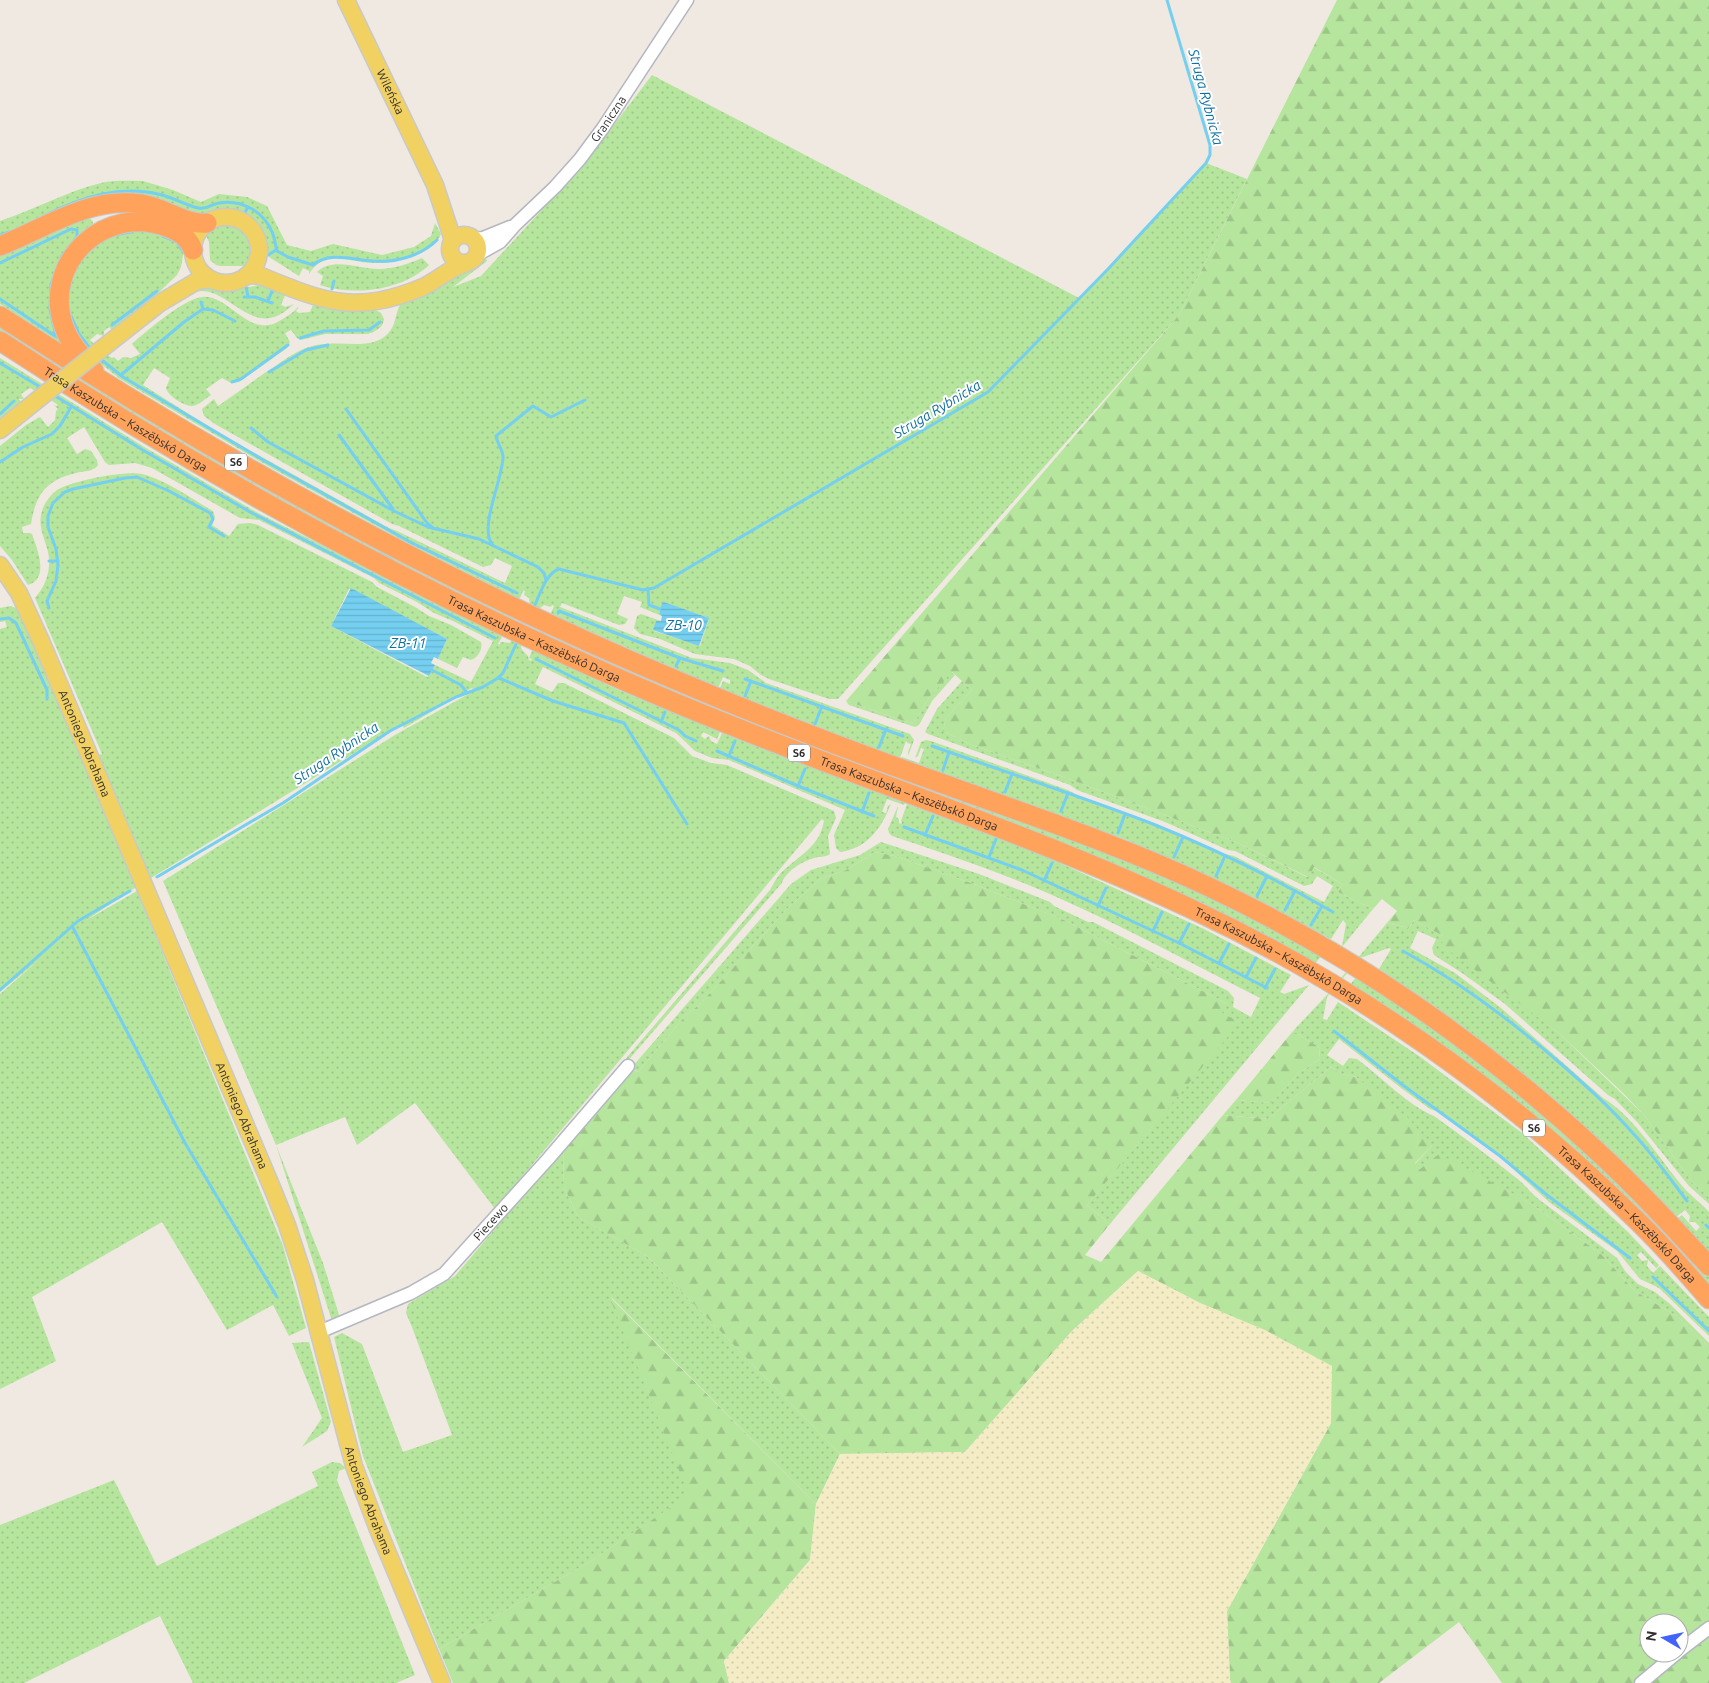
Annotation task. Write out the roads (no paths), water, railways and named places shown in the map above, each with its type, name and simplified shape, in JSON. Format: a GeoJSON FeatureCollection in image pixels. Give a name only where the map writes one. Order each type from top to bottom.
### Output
{"type":"FeatureCollection","features":[{"type":"Feature","properties":{"kind":"highway"},"geometry":{"type":"LineString","coordinates":[[0,246],[68,215],[104,204],[118,202],[143,204],[194,223],[207,223]]}},
{"type":"Feature","properties":{"kind":"highway"},"geometry":{"type":"LineString","coordinates":[[102,382],[70,340],[60,316],[60,287],[64,273],[74,254],[89,239],[101,231],[119,224],[141,222],[156,224],[178,232],[188,239],[194,254]]}},
{"type":"Feature","properties":{"kind":"highway","name":"Trasa Kaszubska – Kaszëbskô Darga"},"geometry":{"type":"LineString","coordinates":[[0,316],[102,382],[297,496],[450,576],[543,621],[669,678],[811,735],[1035,816],[1155,862],[1249,906],[1336,954],[1451,1030],[1535,1096],[1600,1154],[1644,1197],[1709,1266]]}},
{"type":"Feature","properties":{"kind":"highway","name":"Trasa Kaszubska – Kaszëbskô Darga"},"geometry":{"type":"LineString","coordinates":[[0,341],[144,432],[286,514],[432,591],[534,640],[668,700],[803,755],[1018,835],[1103,870],[1236,931],[1318,976],[1418,1040],[1538,1131],[1629,1212],[1709,1299]]}},
{"type":"Feature","properties":{"kind":"highway"},"geometry":{"type":"LineString","coordinates":[[0,350],[33,363]]}},
{"type":"Feature","properties":{"kind":"main road","name":"Wileńska"},"geometry":{"type":"LineString","coordinates":[[346,0],[460,240],[478,246],[471,259]]}},
{"type":"Feature","properties":{"kind":"main road"},"geometry":{"type":"LineString","coordinates":[[160,303],[190,270],[196,236],[207,223],[224,217],[230,217],[244,222],[254,231],[257,237],[259,251],[256,264],[245,277],[229,283],[210,279],[200,270],[194,254]]}},
{"type":"Feature","properties":{"kind":"main road"},"geometry":{"type":"LineString","coordinates":[[460,240],[451,253],[457,260],[471,259]]}},
{"type":"Feature","properties":{"kind":"main road","name":"Graniczna"},"geometry":{"type":"LineString","coordinates":[[404,293],[438,266],[460,240]]}},
{"type":"Feature","properties":{"kind":"main road","name":"Graniczna"},"geometry":{"type":"LineString","coordinates":[[259,251],[267,265],[300,291]]}},
{"type":"Feature","properties":{"kind":"main road","name":"Graniczna"},"geometry":{"type":"LineString","coordinates":[[245,277],[250,275],[261,276],[329,301],[354,304],[383,300],[436,281],[471,259]]}},
{"type":"Feature","properties":{"kind":"main road"},"geometry":{"type":"LineString","coordinates":[[0,430],[160,303],[197,281],[210,279]]}},
{"type":"Feature","properties":{"kind":"main road","name":"Antoniego Abrahama"},"geometry":{"type":"LineString","coordinates":[[0,565],[15,587],[33,623],[226,1074],[287,1225],[305,1280],[354,1466],[439,1682]]}},
{"type":"Feature","properties":{"kind":"street","name":"Graniczna"},"geometry":{"type":"LineString","coordinates":[[471,259],[500,242],[580,159],[604,128],[687,0]]}},
{"type":"Feature","properties":{"kind":"street","name":"Graniczna"},"geometry":{"type":"LineString","coordinates":[[460,240],[490,236],[515,225]]}},
{"type":"Feature","properties":{"kind":"street","name":"Piecewo"},"geometry":{"type":"LineString","coordinates":[[319,1332],[411,1293],[444,1274],[548,1159],[628,1066]]}},
{"type":"Feature","properties":{"kind":"street"},"geometry":{"type":"LineString","coordinates":[[1689,1643],[1709,1628]]}},
{"type":"Feature","properties":{"kind":"street"},"geometry":{"type":"LineString","coordinates":[[1641,1683],[1665,1663]]}},
{"type":"Feature","properties":{"kind":"water","name":"ZB-11"},"geometry":{"type":"Polygon","coordinates":[[[351,588],[447,639],[438,659],[434,657],[431,663],[435,665],[429,676],[331,626],[351,588]]]}},
{"type":"Feature","properties":{"kind":"water","name":"ZB-10"},"geometry":{"type":"Polygon","coordinates":[[[664,602],[709,618],[699,646],[653,630],[656,621],[661,621],[662,616],[659,614],[664,602]]]}},
{"type":"Feature","properties":{"kind":"waterway","name":"Struga Rybnicka"},"geometry":{"type":"LineString","coordinates":[[534,607],[550,575],[559,569],[643,590],[654,588],[988,392],[1109,268],[1206,163],[1210,155],[1210,145],[1167,0]]}},
{"type":"Feature","properties":{"kind":"waterway"},"geometry":{"type":"LineString","coordinates":[[44,216],[72,203],[116,192],[147,192],[166,196],[201,208],[219,203],[236,203],[251,208],[264,218],[273,234],[277,251],[288,257],[313,265],[327,258],[334,257],[390,261],[416,254],[431,246],[437,240]]}},
{"type":"Feature","properties":{"kind":"waterway"},"geometry":{"type":"LineString","coordinates":[[244,214],[248,207]]}},
{"type":"Feature","properties":{"kind":"waterway"},"geometry":{"type":"LineString","coordinates":[[0,263],[71,229],[77,230],[77,237],[62,256],[51,284],[50,310],[56,336]]}},
{"type":"Feature","properties":{"kind":"waterway"},"geometry":{"type":"LineString","coordinates":[[0,235],[9,232]]}},
{"type":"Feature","properties":{"kind":"waterway"},"geometry":{"type":"LineString","coordinates":[[114,235],[130,232]]}},
{"type":"Feature","properties":{"kind":"waterway"},"geometry":{"type":"LineString","coordinates":[[163,236],[177,242],[182,250]]}},
{"type":"Feature","properties":{"kind":"waterway"},"geometry":{"type":"LineString","coordinates":[[268,255],[276,250]]}},
{"type":"Feature","properties":{"kind":"waterway"},"geometry":{"type":"LineString","coordinates":[[332,289],[334,281]]}},
{"type":"Feature","properties":{"kind":"waterway"},"geometry":{"type":"LineString","coordinates":[[246,287],[248,296]]}},
{"type":"Feature","properties":{"kind":"waterway"},"geometry":{"type":"LineString","coordinates":[[112,325],[157,291]]}},
{"type":"Feature","properties":{"kind":"waterway"},"geometry":{"type":"LineString","coordinates":[[268,301],[272,291]]}},
{"type":"Feature","properties":{"kind":"waterway"},"geometry":{"type":"LineString","coordinates":[[244,297],[255,297],[272,303]]}},
{"type":"Feature","properties":{"kind":"waterway"},"geometry":{"type":"LineString","coordinates":[[0,299],[55,336]]}},
{"type":"Feature","properties":{"kind":"waterway"},"geometry":{"type":"LineString","coordinates":[[201,302],[203,309]]}},
{"type":"Feature","properties":{"kind":"waterway"},"geometry":{"type":"LineString","coordinates":[[121,375],[184,322],[203,309],[213,310],[235,321]]}},
{"type":"Feature","properties":{"kind":"waterway"},"geometry":{"type":"LineString","coordinates":[[71,316],[79,334],[92,351]]}},
{"type":"Feature","properties":{"kind":"waterway"},"geometry":{"type":"LineString","coordinates":[[300,338],[324,331],[369,330],[380,322]]}},
{"type":"Feature","properties":{"kind":"waterway"},"geometry":{"type":"LineString","coordinates":[[232,382],[241,379],[288,345]]}},
{"type":"Feature","properties":{"kind":"waterway"},"geometry":{"type":"LineString","coordinates":[[269,372],[306,350],[328,345]]}},
{"type":"Feature","properties":{"kind":"waterway"},"geometry":{"type":"LineString","coordinates":[[98,357],[123,377],[265,461],[412,543],[517,593]]}},
{"type":"Feature","properties":{"kind":"waterway"},"geometry":{"type":"LineString","coordinates":[[0,363],[42,388]]}},
{"type":"Feature","properties":{"kind":"waterway"},"geometry":{"type":"LineString","coordinates":[[52,394],[146,452],[250,512],[495,638]]}},
{"type":"Feature","properties":{"kind":"waterway"},"geometry":{"type":"LineString","coordinates":[[492,544],[488,526],[503,457],[496,436],[533,406],[551,417],[585,400]]}},
{"type":"Feature","properties":{"kind":"waterway"},"geometry":{"type":"LineString","coordinates":[[0,414],[14,401]]}},
{"type":"Feature","properties":{"kind":"waterway"},"geometry":{"type":"LineString","coordinates":[[0,462],[23,447],[52,434],[60,426],[71,407]]}},
{"type":"Feature","properties":{"kind":"waterway"},"geometry":{"type":"LineString","coordinates":[[346,409],[427,523],[433,528]]}},
{"type":"Feature","properties":{"kind":"waterway"},"geometry":{"type":"LineString","coordinates":[[251,428],[268,442],[394,511],[428,527],[479,539],[538,567],[544,573],[546,580]]}},
{"type":"Feature","properties":{"kind":"waterway"},"geometry":{"type":"LineString","coordinates":[[339,435],[393,509]]}},
{"type":"Feature","properties":{"kind":"waterway"},"geometry":{"type":"LineString","coordinates":[[49,608],[47,601],[56,581],[58,565],[56,549],[48,527],[48,516],[53,503],[65,492],[137,477],[169,491],[210,513],[213,519],[209,527],[224,536]]}},
{"type":"Feature","properties":{"kind":"waterway"},"geometry":{"type":"LineString","coordinates":[[379,553],[392,560]]}},
{"type":"Feature","properties":{"kind":"waterway"},"geometry":{"type":"LineString","coordinates":[[49,561],[58,561]]}},
{"type":"Feature","properties":{"kind":"waterway"},"geometry":{"type":"LineString","coordinates":[[648,590],[649,605],[660,609]]}},
{"type":"Feature","properties":{"kind":"waterway"},"geometry":{"type":"LineString","coordinates":[[558,613],[559,611],[680,658],[723,671]]}},
{"type":"Feature","properties":{"kind":"waterway"},"geometry":{"type":"LineString","coordinates":[[0,619],[9,618],[16,623],[47,690],[47,699]]}},
{"type":"Feature","properties":{"kind":"waterway","name":"Struga Rybnicka"},"geometry":{"type":"LineString","coordinates":[[157,877],[283,803],[390,731],[498,678],[503,673],[517,642]]}},
{"type":"Feature","properties":{"kind":"waterway"},"geometry":{"type":"LineString","coordinates":[[676,666],[680,658]]}},
{"type":"Feature","properties":{"kind":"waterway"},"geometry":{"type":"LineString","coordinates":[[536,659],[679,730],[685,736],[696,741]]}},
{"type":"Feature","properties":{"kind":"waterway"},"geometry":{"type":"LineString","coordinates":[[432,670],[461,685],[467,693]]}},
{"type":"Feature","properties":{"kind":"waterway"},"geometry":{"type":"LineString","coordinates":[[499,678],[553,701],[624,723],[687,824]]}},
{"type":"Feature","properties":{"kind":"waterway"},"geometry":{"type":"LineString","coordinates":[[745,679],[903,736]]}},
{"type":"Feature","properties":{"kind":"waterway"},"geometry":{"type":"LineString","coordinates":[[745,696],[751,681]]}},
{"type":"Feature","properties":{"kind":"waterway"},"geometry":{"type":"LineString","coordinates":[[815,724],[822,706]]}},
{"type":"Feature","properties":{"kind":"waterway"},"geometry":{"type":"LineString","coordinates":[[661,722],[665,712]]}},
{"type":"Feature","properties":{"kind":"waterway"},"geometry":{"type":"LineString","coordinates":[[879,747],[886,729]]}},
{"type":"Feature","properties":{"kind":"waterway"},"geometry":{"type":"LineString","coordinates":[[729,756],[735,741]]}},
{"type":"Feature","properties":{"kind":"waterway"},"geometry":{"type":"LineString","coordinates":[[932,746],[1153,824],[1245,865],[1333,912]]}},
{"type":"Feature","properties":{"kind":"waterway"},"geometry":{"type":"LineString","coordinates":[[717,751],[874,816]]}},
{"type":"Feature","properties":{"kind":"waterway"},"geometry":{"type":"LineString","coordinates":[[943,770],[949,752]]}},
{"type":"Feature","properties":{"kind":"waterway"},"geometry":{"type":"LineString","coordinates":[[798,786],[805,769]]}},
{"type":"Feature","properties":{"kind":"waterway"},"geometry":{"type":"LineString","coordinates":[[1005,792],[1012,774]]}},
{"type":"Feature","properties":{"kind":"waterway"},"geometry":{"type":"LineString","coordinates":[[862,812],[869,793]]}},
{"type":"Feature","properties":{"kind":"waterway"},"geometry":{"type":"LineString","coordinates":[[1061,811],[1068,793]]}},
{"type":"Feature","properties":{"kind":"waterway"},"geometry":{"type":"LineString","coordinates":[[1118,833],[1125,814]]}},
{"type":"Feature","properties":{"kind":"waterway"},"geometry":{"type":"LineString","coordinates":[[925,835],[933,816]]}},
{"type":"Feature","properties":{"kind":"waterway"},"geometry":{"type":"LineString","coordinates":[[904,827],[1022,870],[1179,943],[1267,988]]}},
{"type":"Feature","properties":{"kind":"waterway"},"geometry":{"type":"LineString","coordinates":[[1174,857],[1183,837]]}},
{"type":"Feature","properties":{"kind":"waterway"},"geometry":{"type":"LineString","coordinates":[[989,857],[996,839]]}},
{"type":"Feature","properties":{"kind":"waterway"},"geometry":{"type":"LineString","coordinates":[[1216,876],[1225,856]]}},
{"type":"Feature","properties":{"kind":"waterway"},"geometry":{"type":"LineString","coordinates":[[1044,881],[1052,863]]}},
{"type":"Feature","properties":{"kind":"waterway"},"geometry":{"type":"LineString","coordinates":[[1257,896],[1267,876]]}},
{"type":"Feature","properties":{"kind":"waterway"},"geometry":{"type":"LineString","coordinates":[[1098,906],[1106,888]]}},
{"type":"Feature","properties":{"kind":"waterway","name":"Struga Rybnicka"},"geometry":{"type":"LineString","coordinates":[[0,990],[78,921],[130,891]]}},
{"type":"Feature","properties":{"kind":"waterway"},"geometry":{"type":"LineString","coordinates":[[1285,910],[1295,891]]}},
{"type":"Feature","properties":{"kind":"waterway"},"geometry":{"type":"LineString","coordinates":[[1311,925],[1322,906]]}},
{"type":"Feature","properties":{"kind":"waterway"},"geometry":{"type":"LineString","coordinates":[[1153,931],[1162,912]]}},
{"type":"Feature","properties":{"kind":"waterway"},"geometry":{"type":"LineString","coordinates":[[1179,943],[1189,924]]}},
{"type":"Feature","properties":{"kind":"waterway"},"geometry":{"type":"LineString","coordinates":[[72,926],[185,1143],[277,1297]]}},
{"type":"Feature","properties":{"kind":"waterway"},"geometry":{"type":"LineString","coordinates":[[1219,963],[1229,944]]}},
{"type":"Feature","properties":{"kind":"waterway"},"geometry":{"type":"LineString","coordinates":[[1403,951],[1485,1003],[1570,1072],[1638,1138],[1687,1201]]}},
{"type":"Feature","properties":{"kind":"waterway"},"geometry":{"type":"LineString","coordinates":[[1246,977],[1256,958]]}},
{"type":"Feature","properties":{"kind":"waterway"},"geometry":{"type":"LineString","coordinates":[[1265,988],[1275,969]]}},
{"type":"Feature","properties":{"kind":"waterway"},"geometry":{"type":"LineString","coordinates":[[1334,1031],[1404,1086],[1500,1156],[1547,1195],[1630,1258]]}},
{"type":"Feature","properties":{"kind":"waterway"},"geometry":{"type":"LineString","coordinates":[[1706,1225],[1709,1228]]}},
{"type":"Feature","properties":{"kind":"waterway"},"geometry":{"type":"LineString","coordinates":[[1653,1277],[1709,1331]]}}]}
